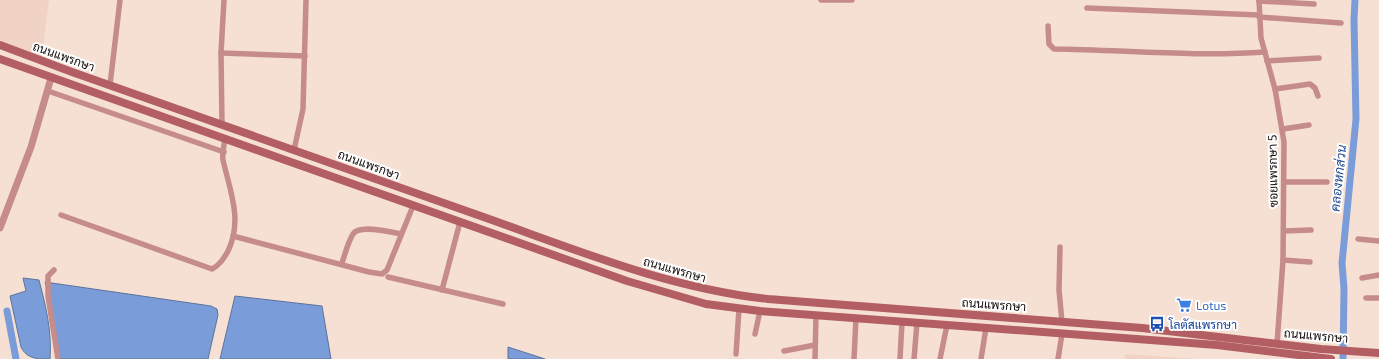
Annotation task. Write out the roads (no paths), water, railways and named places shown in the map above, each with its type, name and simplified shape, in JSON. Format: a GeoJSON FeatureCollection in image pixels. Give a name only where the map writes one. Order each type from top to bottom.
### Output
{"type":"FeatureCollection","features":[{"type":"Feature","properties":{"kind":"main road","name":"ถนนแพรกษา"},"geometry":{"type":"LineString","coordinates":[[0,45],[629,268],[700,289],[768,299],[1170,331],[1277,344],[1379,353]]}},
{"type":"Feature","properties":{"kind":"main road","name":"ถนนแพรกษา"},"geometry":{"type":"LineString","coordinates":[[0,59],[412,206],[648,288],[706,304],[760,311],[1217,345],[1331,359]]}},
{"type":"Feature","properties":{"kind":"main road"},"geometry":{"type":"LineString","coordinates":[[397,200],[401,188]]}},
{"type":"Feature","properties":{"kind":"street"},"geometry":{"type":"LineString","coordinates":[[110,85],[120,0]]}},
{"type":"Feature","properties":{"kind":"street"},"geometry":{"type":"LineString","coordinates":[[222,124],[221,53],[224,0]]}},
{"type":"Feature","properties":{"kind":"street"},"geometry":{"type":"LineString","coordinates":[[294,150],[303,109],[306,0]]}},
{"type":"Feature","properties":{"kind":"street"},"geometry":{"type":"LineString","coordinates":[[821,0],[852,0]]}},
{"type":"Feature","properties":{"kind":"street"},"geometry":{"type":"LineString","coordinates":[[1259,0],[1314,4]]}},
{"type":"Feature","properties":{"kind":"street","name":"ซอยแพรกษา 5"},"geometry":{"type":"LineString","coordinates":[[1259,0],[1261,38],[1276,88],[1282,129],[1285,182],[1283,260],[1277,344]]}},
{"type":"Feature","properties":{"kind":"street"},"geometry":{"type":"LineString","coordinates":[[1087,8],[1259,16],[1340,23]]}},
{"type":"Feature","properties":{"kind":"street"},"geometry":{"type":"LineString","coordinates":[[1048,26],[1048,44],[1054,49],[1185,54],[1265,52]]}},
{"type":"Feature","properties":{"kind":"street"},"geometry":{"type":"LineString","coordinates":[[221,53],[305,56]]}},
{"type":"Feature","properties":{"kind":"street"},"geometry":{"type":"LineString","coordinates":[[1267,61],[1319,58]]}},
{"type":"Feature","properties":{"kind":"street"},"geometry":{"type":"LineString","coordinates":[[0,228],[29,152],[51,78]]}},
{"type":"Feature","properties":{"kind":"street"},"geometry":{"type":"LineString","coordinates":[[1276,88],[1310,84],[1313,85],[1318,96]]}},
{"type":"Feature","properties":{"kind":"street"},"geometry":{"type":"LineString","coordinates":[[48,91],[224,152]]}},
{"type":"Feature","properties":{"kind":"street"},"geometry":{"type":"LineString","coordinates":[[1282,129],[1309,125]]}},
{"type":"Feature","properties":{"kind":"street"},"geometry":{"type":"LineString","coordinates":[[61,215],[207,268],[217,266],[225,257],[233,236],[235,211],[223,159],[225,139]]}},
{"type":"Feature","properties":{"kind":"street"},"geometry":{"type":"LineString","coordinates":[[1285,182],[1327,182]]}},
{"type":"Feature","properties":{"kind":"street"},"geometry":{"type":"LineString","coordinates":[[233,236],[382,274],[387,270],[412,206]]}},
{"type":"Feature","properties":{"kind":"street"},"geometry":{"type":"LineString","coordinates":[[442,290],[460,222]]}},
{"type":"Feature","properties":{"kind":"street"},"geometry":{"type":"LineString","coordinates":[[342,263],[353,233],[358,230],[386,230],[401,234]]}},
{"type":"Feature","properties":{"kind":"street"},"geometry":{"type":"LineString","coordinates":[[1284,231],[1311,230]]}},
{"type":"Feature","properties":{"kind":"street"},"geometry":{"type":"LineString","coordinates":[[1358,239],[1379,241]]}},
{"type":"Feature","properties":{"kind":"street"},"geometry":{"type":"LineString","coordinates":[[1060,247],[1059,290],[1062,322]]}},
{"type":"Feature","properties":{"kind":"street"},"geometry":{"type":"LineString","coordinates":[[1283,260],[1310,262]]}},
{"type":"Feature","properties":{"kind":"street"},"geometry":{"type":"LineString","coordinates":[[54,270],[48,276],[48,296],[58,359]]}},
{"type":"Feature","properties":{"kind":"street"},"geometry":{"type":"LineString","coordinates":[[1362,278],[1379,275]]}},
{"type":"Feature","properties":{"kind":"street"},"geometry":{"type":"LineString","coordinates":[[388,277],[503,304]]}},
{"type":"Feature","properties":{"kind":"street"},"geometry":{"type":"LineString","coordinates":[[1366,298],[1379,298]]}},
{"type":"Feature","properties":{"kind":"street"},"geometry":{"type":"LineString","coordinates":[[736,354],[740,309]]}},
{"type":"Feature","properties":{"kind":"street"},"geometry":{"type":"LineString","coordinates":[[755,334],[760,311]]}},
{"type":"Feature","properties":{"kind":"street"},"geometry":{"type":"LineString","coordinates":[[815,359],[816,315]]}},
{"type":"Feature","properties":{"kind":"street"},"geometry":{"type":"LineString","coordinates":[[854,359],[856,318]]}},
{"type":"Feature","properties":{"kind":"street"},"geometry":{"type":"LineString","coordinates":[[900,359],[902,322]]}},
{"type":"Feature","properties":{"kind":"street"},"geometry":{"type":"LineString","coordinates":[[914,359],[917,323]]}},
{"type":"Feature","properties":{"kind":"street"},"geometry":{"type":"LineString","coordinates":[[940,359],[947,325]]}},
{"type":"Feature","properties":{"kind":"street"},"geometry":{"type":"LineString","coordinates":[[981,359],[986,328]]}},
{"type":"Feature","properties":{"kind":"street"},"geometry":{"type":"LineString","coordinates":[[1058,359],[1062,334]]}},
{"type":"Feature","properties":{"kind":"street"},"geometry":{"type":"LineString","coordinates":[[784,351],[815,345]]}},
{"type":"Feature","properties":{"kind":"water"},"geometry":{"type":"Polygon","coordinates":[[[23,278],[39,280],[49,329],[50,359],[33,358],[26,354],[21,347],[10,296],[26,291],[23,278]]]}},
{"type":"Feature","properties":{"kind":"water"},"geometry":{"type":"Polygon","coordinates":[[[45,282],[211,306],[217,309],[218,315],[208,359],[59,359],[53,316],[45,282]]]}},
{"type":"Feature","properties":{"kind":"water"},"geometry":{"type":"Polygon","coordinates":[[[235,296],[322,306],[331,359],[220,359],[235,296]]]}},
{"type":"Feature","properties":{"kind":"water"},"geometry":{"type":"Polygon","coordinates":[[[508,347],[545,359],[508,359],[508,347]]]}},
{"type":"Feature","properties":{"kind":"waterway","name":"คลองหกส่วน"},"geometry":{"type":"LineString","coordinates":[[1343,359],[1344,289],[1342,263],[1356,119],[1355,0]]}},
{"type":"Feature","properties":{"kind":"waterway"},"geometry":{"type":"LineString","coordinates":[[7,311],[16,359]]}},
{"type":"Feature","properties":{"kind":"place","name":"Lotus"},"geometry":{"type":"Point","coordinates":[1184,305]}},
{"type":"Feature","properties":{"kind":"place","name":"โลตัสแพรกษา"},"geometry":{"type":"Point","coordinates":[1157,324]}}]}
